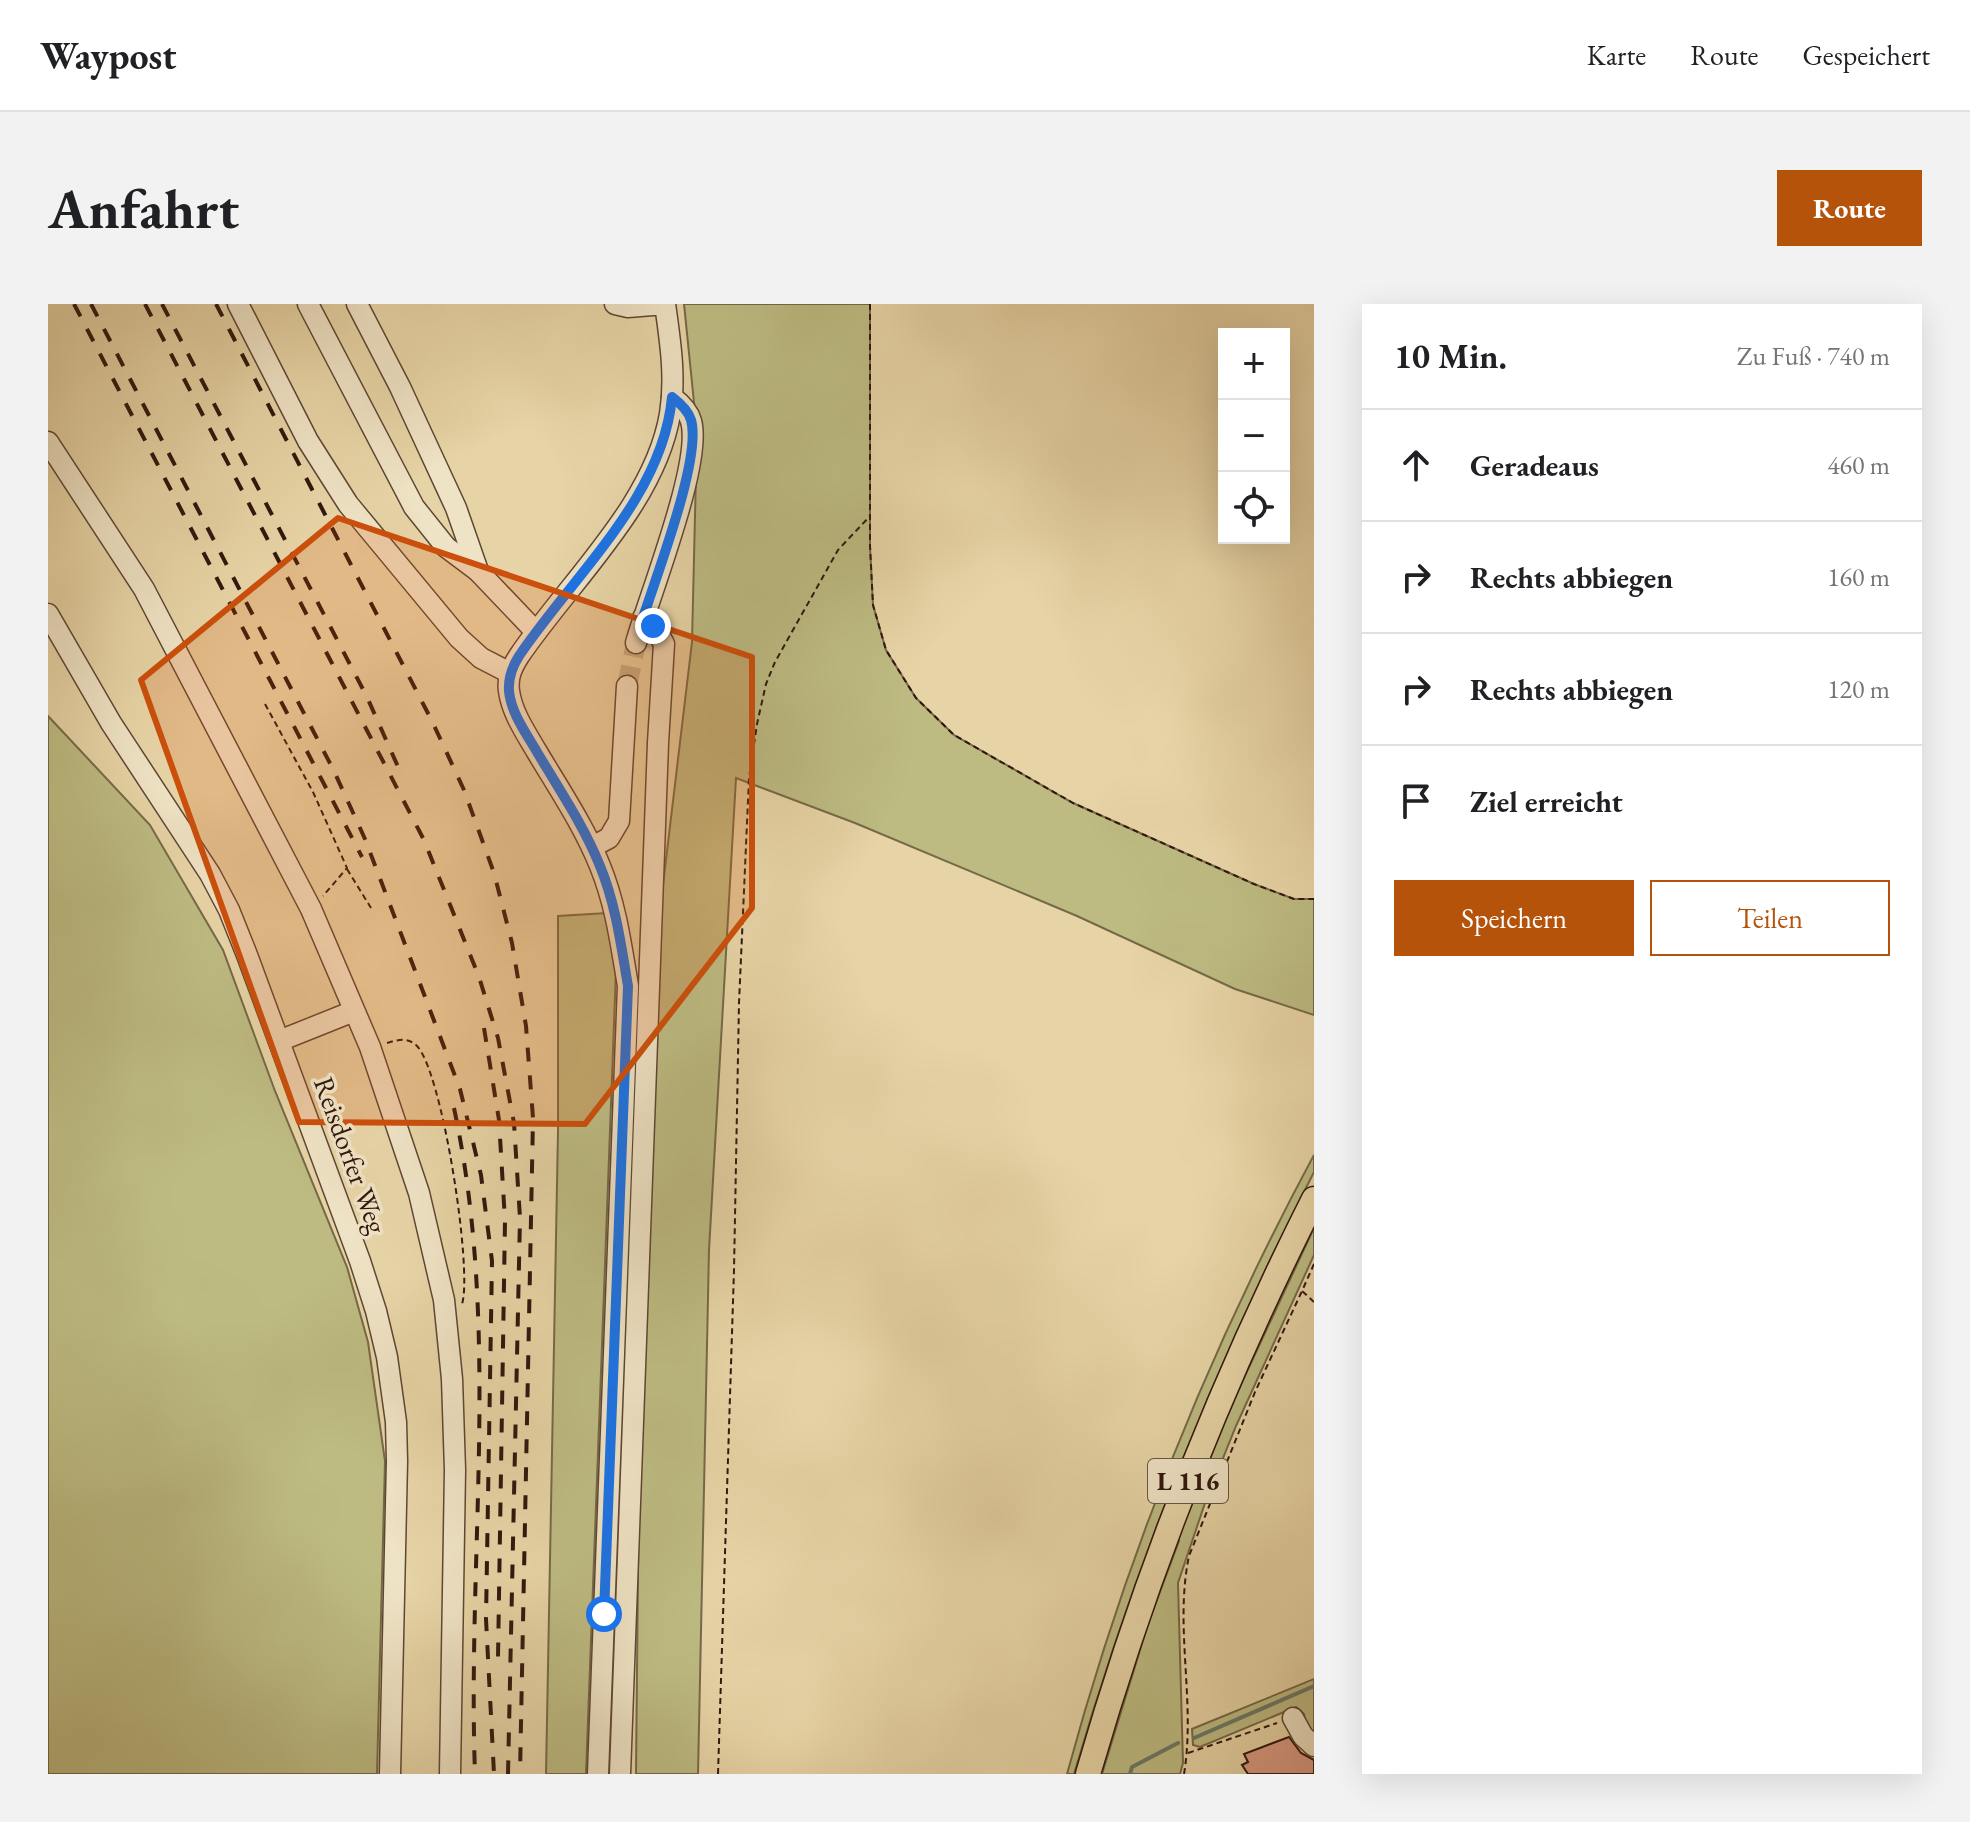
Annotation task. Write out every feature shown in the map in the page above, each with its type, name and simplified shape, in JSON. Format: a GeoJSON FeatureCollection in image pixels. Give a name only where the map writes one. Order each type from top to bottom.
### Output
{"type":"FeatureCollection","features":[{"type":"Feature","properties":{"kind":"main road","name":"L 116"},"geometry":{"type":"LineString","coordinates":[[1088,1774],[1124,1656],[1172,1520],[1252,1329],[1314,1199]]}},
{"type":"Feature","properties":{"kind":"street"},"geometry":{"type":"LineString","coordinates":[[238,304],[308,441],[348,504],[459,638],[481,658],[510,673]]}},
{"type":"Feature","properties":{"kind":"street"},"geometry":{"type":"LineString","coordinates":[[308,304],[414,507],[446,547],[478,571],[536,632]]}},
{"type":"Feature","properties":{"kind":"street"},"geometry":{"type":"LineString","coordinates":[[357,304],[400,387],[456,508],[478,571]]}},
{"type":"Feature","properties":{"kind":"street"},"geometry":{"type":"LineString","coordinates":[[598,1774],[628,986],[613,905],[592,847],[518,719],[509,695],[510,673],[536,632],[628,510],[651,474],[663,444],[672,397],[672,365],[665,304],[628,307],[615,304]]}},
{"type":"Feature","properties":{"kind":"street"},"geometry":{"type":"LineString","coordinates":[[636,643],[682,497],[691,449],[690,417],[672,397]]}},
{"type":"Feature","properties":{"kind":"street"},"geometry":{"type":"LineString","coordinates":[[48,442],[144,589],[311,909],[370,1047],[419,1193],[437,1265],[448,1333],[455,1440],[450,1774]]}},
{"type":"Feature","properties":{"kind":"street","name":"Reisdorfer Weg"},"geometry":{"type":"LineString","coordinates":[[48,614],[111,723],[217,886],[235,924],[370,1292],[382,1333],[391,1386],[397,1461],[390,1774]]}},
{"type":"Feature","properties":{"kind":"street"},"geometry":{"type":"LineString","coordinates":[[620,1774],[664,651],[659,633],[643,618]]}},
{"type":"Feature","properties":{"kind":"street"},"geometry":{"type":"LineString","coordinates":[[592,847],[609,838],[619,821],[627,686]]}},
{"type":"Feature","properties":{"kind":"street"},"geometry":{"type":"LineString","coordinates":[[279,1041],[354,1011]]}},
{"type":"Feature","properties":{"kind":"street"},"geometry":{"type":"LineString","coordinates":[[1293,1718],[1303,1736],[1314,1746]]}},
{"type":"Feature","properties":{"kind":"path"},"geometry":{"type":"LineString","coordinates":[[870,304],[873,605],[882,640],[905,684],[940,724],[1005,766],[1096,814],[1287,897],[1314,899]]}},
{"type":"Feature","properties":{"kind":"path"},"geometry":{"type":"LineString","coordinates":[[718,1774],[734,1286],[739,1003],[749,778],[763,698],[775,662],[838,550],[870,516]]}},
{"type":"Feature","properties":{"kind":"path"},"geometry":{"type":"LineString","coordinates":[[265,704],[313,792],[347,868],[371,908]]}},
{"type":"Feature","properties":{"kind":"path"},"geometry":{"type":"LineString","coordinates":[[311,909],[347,868]]}},
{"type":"Feature","properties":{"kind":"path"},"geometry":{"type":"LineString","coordinates":[[370,1047],[407,1041],[419,1049],[428,1065],[448,1145],[456,1196],[466,1277],[461,1307]]}},
{"type":"Feature","properties":{"kind":"path"},"geometry":{"type":"LineString","coordinates":[[1184,1774],[1185,1583],[1189,1556],[1255,1392],[1314,1264]]}},
{"type":"Feature","properties":{"kind":"path"},"geometry":{"type":"LineString","coordinates":[[1302,1291],[1314,1302]]}},
{"type":"Feature","properties":{"kind":"path"},"geometry":{"type":"LineString","coordinates":[[1186,1754],[1293,1718]]}},
{"type":"Feature","properties":{"kind":"highlighted area"},"geometry":{"type":"Polygon","coordinates":[[[338,518],[752,657],[752,908],[585,1124],[299,1122],[141,680],[338,518]]]}},
{"type":"Feature","properties":{"kind":"shaded area"},"geometry":{"type":"Polygon","coordinates":[[[684,304],[870,304],[870,546],[873,605],[886,650],[916,698],[954,735],[1073,803],[1254,884],[1294,899],[1314,899],[1314,1015],[1235,989],[1077,916],[855,823],[736,778],[709,1250],[698,1774],[636,1774],[639,1467],[660,910],[692,642],[697,432],[684,304]]]}},
{"type":"Feature","properties":{"kind":"shaded area"},"geometry":{"type":"Polygon","coordinates":[[[48,716],[150,825],[223,950],[275,1091],[347,1267],[368,1342],[385,1461],[377,1774],[48,1774],[48,716]]]}},
{"type":"Feature","properties":{"kind":"shaded area"},"geometry":{"type":"Polygon","coordinates":[[[607,913],[616,970],[586,1774],[546,1774],[558,1131],[558,916],[607,913]]]}},
{"type":"Feature","properties":{"kind":"shaded area"},"geometry":{"type":"Polygon","coordinates":[[[1314,1155],[1314,1172],[1243,1318],[1180,1467],[1123,1619],[1074,1774],[1067,1774],[1115,1614],[1173,1457],[1239,1304],[1314,1155]]]}},
{"type":"Feature","properties":{"kind":"shaded area"},"geometry":{"type":"Polygon","coordinates":[[[1314,1228],[1314,1255],[1236,1426],[1178,1583],[1183,1763],[1180,1774],[1102,1774],[1178,1537],[1230,1408],[1314,1228]]]}},
{"type":"Feature","properties":{"kind":"shaded area"},"geometry":{"type":"Polygon","coordinates":[[[1314,1679],[1314,1731],[1308,1733],[1304,1714],[1296,1707],[1200,1747],[1193,1745],[1192,1729],[1314,1679]]]}},
{"type":"Feature","properties":{"kind":"building"},"geometry":{"type":"Polygon","coordinates":[[[1289,1737],[1301,1753],[1314,1760],[1314,1774],[1248,1774],[1242,1765],[1248,1762],[1244,1754],[1289,1737]]]}},
{"type":"Feature","properties":{"kind":"waterway"},"geometry":{"type":"LineString","coordinates":[[1194,1738],[1314,1686]]}},
{"type":"Feature","properties":{"kind":"waterway"},"geometry":{"type":"LineString","coordinates":[[1130,1774],[1132,1767],[1178,1743]]}},
{"type":"Feature","properties":{"kind":"tunnel"},"geometry":{"type":"LineString","coordinates":[[627,686],[636,643]]}},
{"type":"Feature","properties":{"kind":"railway"},"geometry":{"type":"LineString","coordinates":[[74,304],[362,857]]}},
{"type":"Feature","properties":{"kind":"railway"},"geometry":{"type":"LineString","coordinates":[[91,304],[334,771],[365,839],[460,1089],[481,1175],[492,1261],[486,1619],[494,1774]]}},
{"type":"Feature","properties":{"kind":"railway"},"geometry":{"type":"LineString","coordinates":[[145,304],[424,840],[479,977],[498,1038],[514,1123],[520,1218],[508,1774]]}},
{"type":"Feature","properties":{"kind":"railway"},"geometry":{"type":"LineString","coordinates":[[162,304],[367,697],[403,778]]}},
{"type":"Feature","properties":{"kind":"railway"},"geometry":{"type":"LineString","coordinates":[[216,304],[432,721],[464,790],[494,873],[512,943],[526,1026],[533,1118],[520,1774]]}},
{"type":"Feature","properties":{"kind":"railway"},"geometry":{"type":"LineString","coordinates":[[484,1028],[499,1120],[505,1221],[498,1658]]}},
{"type":"Feature","properties":{"kind":"railway"},"geometry":{"type":"LineString","coordinates":[[454,1108],[468,1190],[476,1273],[479,1356],[475,1774]]}},
{"type":"Feature","properties":{"kind":"route"},"geometry":{"type":"LineString","coordinates":[[604,1614],[628,986],[618,926],[600,865],[587,837],[522,727],[508,686],[510,673],[519,656],[628,510],[651,474],[663,444],[672,397],[690,417],[691,449],[682,497],[643,618],[653,626]]}}]}
